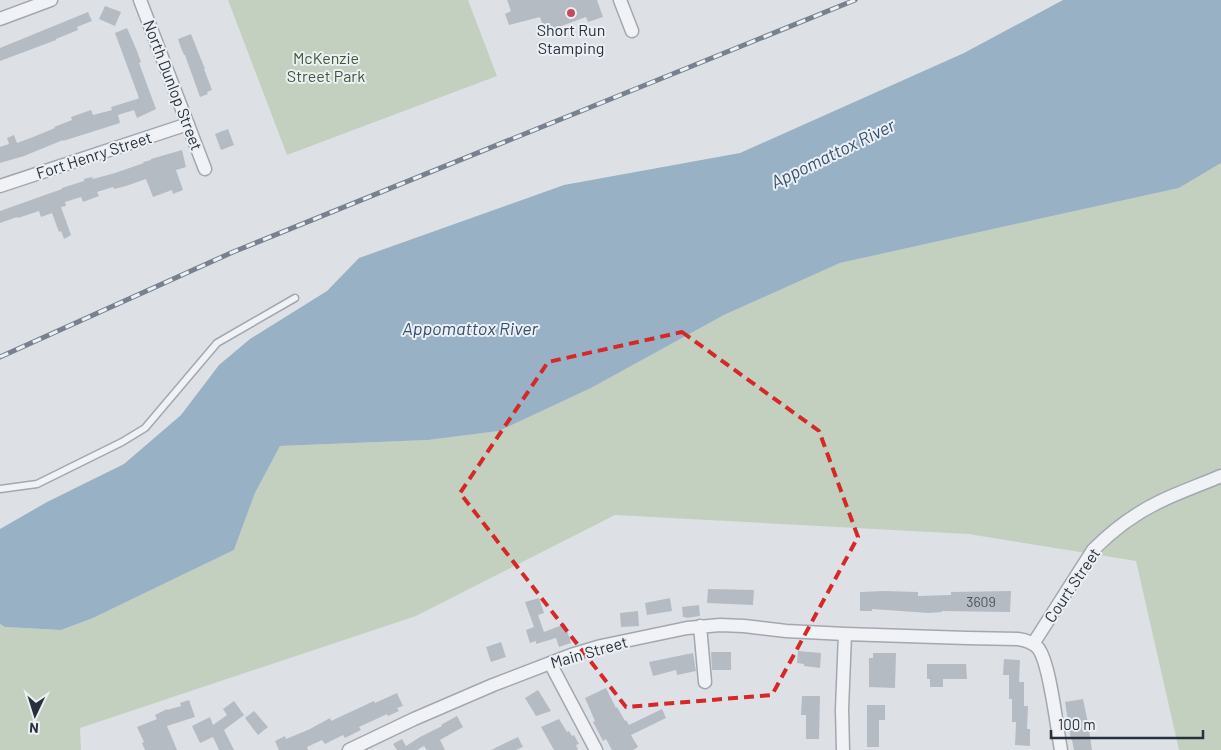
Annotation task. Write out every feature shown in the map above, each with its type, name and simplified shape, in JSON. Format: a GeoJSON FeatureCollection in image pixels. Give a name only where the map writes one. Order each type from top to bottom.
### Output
{"type":"FeatureCollection","features":[{"type":"Feature","properties":{"kind":"street"},"geometry":{"type":"LineString","coordinates":[[0,19],[51,0]]}},
{"type":"Feature","properties":{"kind":"street","name":"North Dunlop Street"},"geometry":{"type":"LineString","coordinates":[[140,0],[205,170]]}},
{"type":"Feature","properties":{"kind":"street"},"geometry":{"type":"LineString","coordinates":[[620,0],[632,31]]}},
{"type":"Feature","properties":{"kind":"street","name":"Fort Henry Street"},"geometry":{"type":"LineString","coordinates":[[0,186],[188,124]]}},
{"type":"Feature","properties":{"kind":"street","name":"Court Street"},"geometry":{"type":"LineString","coordinates":[[1033,644],[1093,550],[1106,538],[1131,518],[1158,502],[1221,476]]}},
{"type":"Feature","properties":{"kind":"street"},"geometry":{"type":"LineString","coordinates":[[700,626],[705,682]]}},
{"type":"Feature","properties":{"kind":"street","name":"Main Street"},"geometry":{"type":"LineString","coordinates":[[349,750],[414,719],[493,685],[571,655],[601,646],[700,626],[744,626],[786,631],[844,634],[1018,639],[1026,640],[1033,644]]}},
{"type":"Feature","properties":{"kind":"street"},"geometry":{"type":"LineString","coordinates":[[843,750],[844,634]]}},
{"type":"Feature","properties":{"kind":"street"},"geometry":{"type":"LineString","coordinates":[[1033,644],[1043,656],[1052,694],[1060,750]]}},
{"type":"Feature","properties":{"kind":"street"},"geometry":{"type":"LineString","coordinates":[[550,663],[596,750]]}},
{"type":"Feature","properties":{"kind":"lane"},"geometry":{"type":"LineString","coordinates":[[0,489],[37,484],[122,442],[145,428],[217,343],[295,298]]}},
{"type":"Feature","properties":{"kind":"highlighted area"},"geometry":{"type":"Polygon","coordinates":[[[682,332],[819,431],[858,537],[772,695],[626,707],[460,493],[548,362],[682,332]]]}},
{"type":"Feature","properties":{"kind":"green space","name":"McKenzie Street Park"},"geometry":{"type":"Polygon","coordinates":[[[228,0],[468,0],[497,76],[287,155],[228,0]]]}},
{"type":"Feature","properties":{"kind":"green space"},"geometry":{"type":"Polygon","coordinates":[[[1221,163],[1221,750],[1179,750],[1136,561],[968,534],[615,515],[416,616],[80,728],[81,750],[0,750],[0,624],[5,627],[61,630],[93,618],[234,550],[255,493],[280,446],[428,440],[499,431],[591,388],[724,315],[840,263],[1179,188],[1221,163]]]}},
{"type":"Feature","properties":{"kind":"water","name":"Appomattox River"},"geometry":{"type":"Polygon","coordinates":[[[1063,0],[1221,0],[1221,163],[1179,188],[840,263],[724,315],[591,388],[499,431],[428,440],[280,446],[255,493],[234,550],[93,618],[61,630],[5,627],[0,624],[0,529],[47,502],[124,464],[181,415],[219,365],[250,339],[327,291],[359,258],[564,185],[740,153],[964,53],[1063,0]]]}},
{"type":"Feature","properties":{"kind":"building","name":"Short Run Stamping"},"geometry":{"type":"Polygon","coordinates":[[[507,0],[597,0],[603,17],[588,22],[586,17],[545,32],[540,17],[509,25],[505,14],[511,11],[507,0]]]}},
{"type":"Feature","properties":{"kind":"building"},"geometry":{"type":"Polygon","coordinates":[[[105,6],[121,12],[115,26],[99,19],[105,6]]]}},
{"type":"Feature","properties":{"kind":"building"},"geometry":{"type":"Polygon","coordinates":[[[88,12],[92,21],[77,27],[78,30],[0,61],[0,48],[88,12]]]}},
{"type":"Feature","properties":{"kind":"building"},"geometry":{"type":"Polygon","coordinates":[[[127,28],[141,62],[139,63],[156,109],[137,118],[134,110],[118,115],[120,123],[63,140],[24,156],[0,163],[0,147],[9,144],[7,138],[14,135],[17,143],[72,120],[71,117],[91,110],[93,115],[112,110],[111,107],[139,98],[115,33],[127,28]]]}},
{"type":"Feature","properties":{"kind":"building"},"geometry":{"type":"Polygon","coordinates":[[[191,34],[212,90],[200,97],[178,39],[191,34]]]}},
{"type":"Feature","properties":{"kind":"building"},"geometry":{"type":"Polygon","coordinates":[[[228,129],[234,145],[221,150],[215,134],[228,129]]]}},
{"type":"Feature","properties":{"kind":"building"},"geometry":{"type":"Polygon","coordinates":[[[182,150],[186,167],[176,170],[183,190],[173,194],[172,190],[153,197],[146,179],[126,186],[114,189],[113,187],[97,192],[99,196],[83,202],[81,197],[65,202],[66,206],[61,207],[71,235],[64,239],[61,231],[59,232],[52,213],[41,217],[39,211],[0,223],[0,211],[84,181],[84,179],[92,177],[93,179],[115,173],[151,159],[182,150]]]}},
{"type":"Feature","properties":{"kind":"building"},"geometry":{"type":"Polygon","coordinates":[[[708,589],[754,590],[753,605],[707,603],[708,589]]]}},
{"type":"Feature","properties":{"kind":"building"},"geometry":{"type":"Polygon","coordinates":[[[1011,591],[1010,612],[942,611],[929,613],[872,609],[872,611],[860,611],[860,592],[918,592],[918,596],[951,595],[951,592],[1011,591]]]}},
{"type":"Feature","properties":{"kind":"building"},"geometry":{"type":"Polygon","coordinates":[[[539,598],[544,613],[538,615],[544,632],[565,624],[571,643],[559,647],[556,638],[536,644],[536,641],[530,643],[526,630],[534,627],[525,602],[539,598]]]}},
{"type":"Feature","properties":{"kind":"building"},"geometry":{"type":"Polygon","coordinates":[[[670,598],[672,611],[647,615],[645,603],[670,598]]]}},
{"type":"Feature","properties":{"kind":"building"},"geometry":{"type":"Polygon","coordinates":[[[699,605],[700,616],[683,617],[682,607],[699,605]]]}},
{"type":"Feature","properties":{"kind":"building"},"geometry":{"type":"Polygon","coordinates":[[[638,611],[639,626],[621,627],[620,613],[638,611]]]}},
{"type":"Feature","properties":{"kind":"building"},"geometry":{"type":"Polygon","coordinates":[[[501,642],[506,657],[491,662],[486,647],[501,642]]]}},
{"type":"Feature","properties":{"kind":"building"},"geometry":{"type":"Polygon","coordinates":[[[798,651],[821,653],[820,668],[797,663],[798,651]]]}},
{"type":"Feature","properties":{"kind":"building"},"geometry":{"type":"Polygon","coordinates":[[[711,652],[731,652],[731,670],[712,670],[711,652]]]}},
{"type":"Feature","properties":{"kind":"building"},"geometry":{"type":"Polygon","coordinates":[[[693,653],[696,671],[677,675],[676,670],[653,676],[649,662],[693,653]]]}},
{"type":"Feature","properties":{"kind":"building"},"geometry":{"type":"Polygon","coordinates":[[[873,653],[896,653],[895,688],[869,687],[869,658],[873,658],[873,653]]]}},
{"type":"Feature","properties":{"kind":"building"},"geometry":{"type":"Polygon","coordinates":[[[1004,659],[1020,660],[1019,682],[1024,682],[1024,706],[1028,706],[1027,729],[1030,729],[1030,746],[1015,745],[1016,722],[1012,722],[1012,699],[1009,699],[1009,675],[1003,675],[1004,659]]]}},
{"type":"Feature","properties":{"kind":"building"},"geometry":{"type":"Polygon","coordinates":[[[927,664],[966,664],[967,679],[943,679],[943,687],[930,687],[930,679],[927,679],[927,664]]]}},
{"type":"Feature","properties":{"kind":"building"},"geometry":{"type":"Polygon","coordinates":[[[606,688],[616,708],[629,725],[662,709],[666,718],[631,735],[638,747],[633,750],[612,750],[606,739],[603,741],[593,722],[595,721],[585,698],[606,688]]]}},
{"type":"Feature","properties":{"kind":"building"},"geometry":{"type":"Polygon","coordinates":[[[538,690],[551,711],[536,716],[525,698],[538,690]]]}},
{"type":"Feature","properties":{"kind":"building"},"geometry":{"type":"Polygon","coordinates":[[[397,693],[403,706],[397,708],[399,711],[388,716],[387,714],[359,727],[361,730],[345,738],[343,735],[325,744],[322,740],[307,747],[308,750],[279,750],[275,741],[285,736],[286,739],[330,718],[331,721],[374,701],[375,703],[397,693]]]}},
{"type":"Feature","properties":{"kind":"building"},"geometry":{"type":"Polygon","coordinates":[[[802,696],[820,696],[819,739],[806,739],[806,715],[801,715],[802,696]]]}},
{"type":"Feature","properties":{"kind":"building"},"geometry":{"type":"Polygon","coordinates":[[[1083,699],[1092,750],[1074,750],[1065,702],[1083,699]]]}},
{"type":"Feature","properties":{"kind":"building"},"geometry":{"type":"Polygon","coordinates":[[[189,700],[195,717],[167,726],[177,750],[145,750],[142,743],[144,742],[137,727],[157,719],[155,715],[167,709],[181,706],[180,703],[189,700]]]}},
{"type":"Feature","properties":{"kind":"building"},"geometry":{"type":"Polygon","coordinates":[[[234,701],[244,715],[224,730],[234,750],[219,750],[213,737],[200,743],[192,726],[210,717],[213,725],[227,715],[223,709],[234,701]]]}},
{"type":"Feature","properties":{"kind":"building"},"geometry":{"type":"Polygon","coordinates":[[[867,705],[885,705],[885,720],[879,720],[879,747],[867,747],[867,705]]]}},
{"type":"Feature","properties":{"kind":"building"},"geometry":{"type":"Polygon","coordinates":[[[254,711],[268,727],[258,735],[245,718],[254,711]]]}},
{"type":"Feature","properties":{"kind":"building"},"geometry":{"type":"Polygon","coordinates":[[[457,716],[463,727],[440,740],[445,750],[427,750],[424,746],[417,750],[397,750],[393,744],[402,739],[406,746],[457,716]]]}},
{"type":"Feature","properties":{"kind":"building"},"geometry":{"type":"Polygon","coordinates":[[[559,719],[567,732],[569,731],[572,736],[574,735],[579,744],[576,745],[578,750],[554,750],[541,727],[559,719]]]}},
{"type":"Feature","properties":{"kind":"building"},"geometry":{"type":"Polygon","coordinates":[[[518,737],[523,747],[516,750],[491,750],[518,737]]]}},
{"type":"Feature","properties":{"kind":"railway"},"geometry":{"type":"LineString","coordinates":[[0,357],[233,252],[855,0]]}},
{"type":"Feature","properties":{"kind":"place","name":"Short Run Stamping"},"geometry":{"type":"Point","coordinates":[571,13]}}]}
